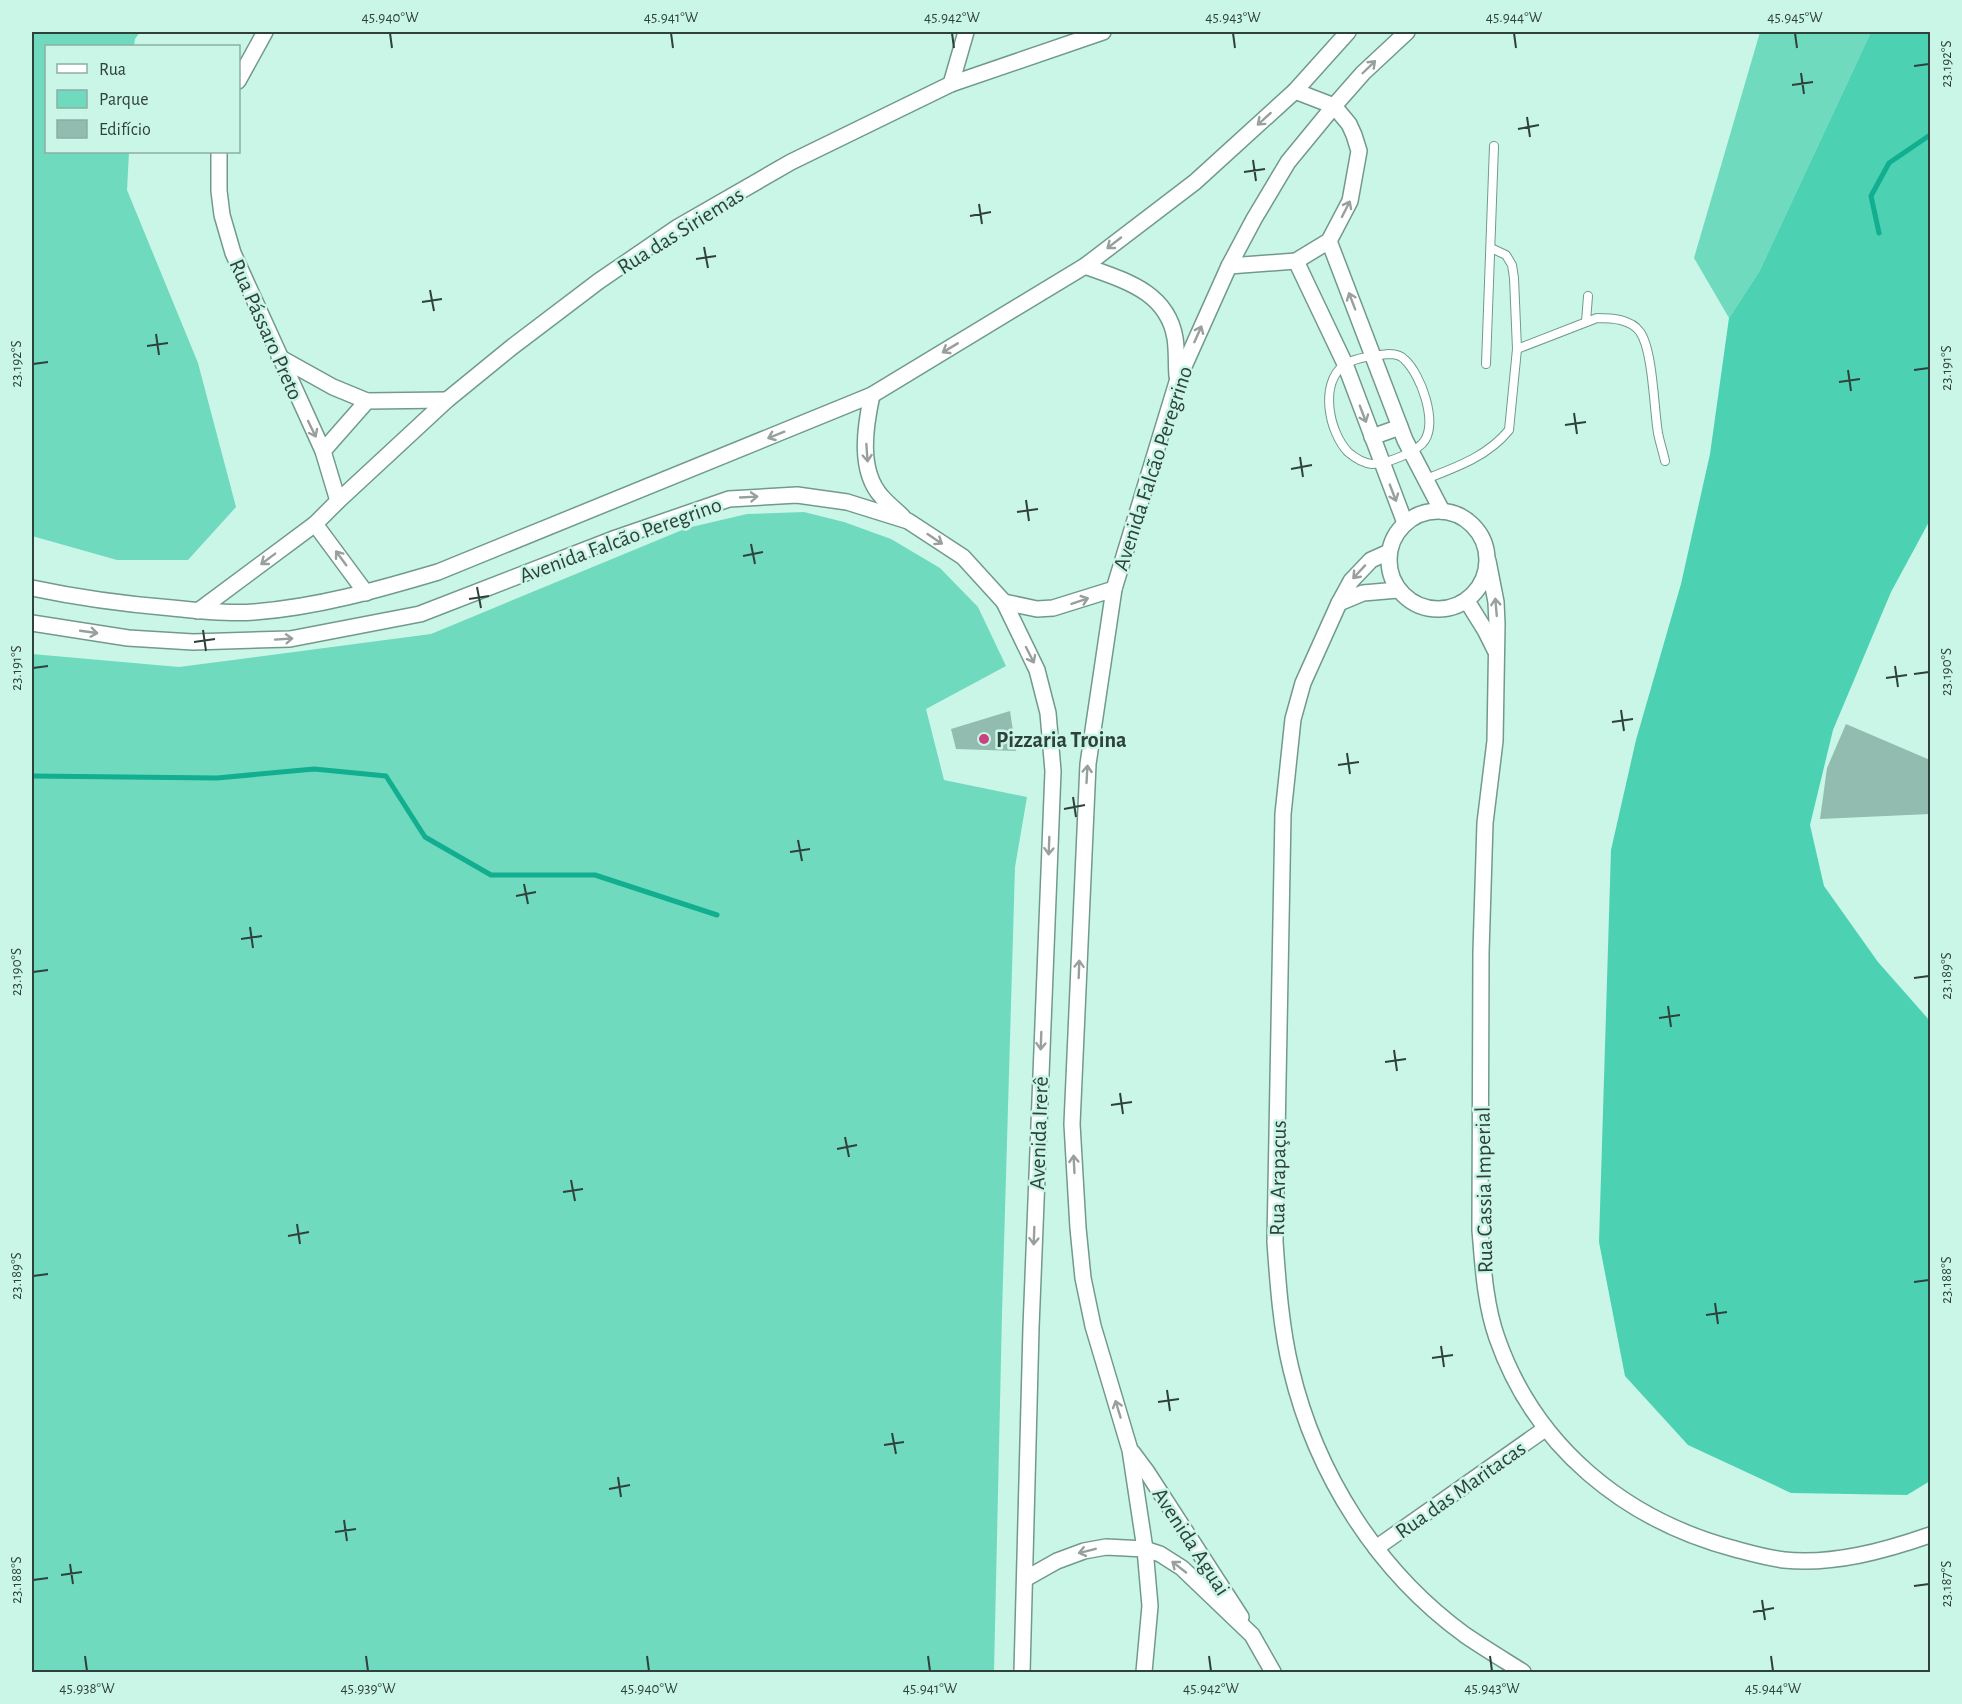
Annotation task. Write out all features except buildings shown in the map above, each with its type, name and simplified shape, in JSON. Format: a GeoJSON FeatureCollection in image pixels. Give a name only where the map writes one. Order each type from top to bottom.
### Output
{"type":"FeatureCollection","features":[{"type":"Feature","properties":{"kind":"street"},"geometry":{"type":"LineString","coordinates":[[240,77],[265,32]]}},
{"type":"Feature","properties":{"kind":"street"},"geometry":{"type":"LineString","coordinates":[[951,84],[966,32]]}},
{"type":"Feature","properties":{"kind":"street","name":"Rua das Siriemas"},"geometry":{"type":"LineString","coordinates":[[198,611],[315,524],[447,400],[512,347],[599,281],[678,227],[791,162],[951,84],[1103,32]]}},
{"type":"Feature","properties":{"kind":"street","name":"Avenida Falcão Peregrino"},"geometry":{"type":"LineString","coordinates":[[32,588],[83,599],[198,611],[252,613],[308,606],[366,593],[438,572],[872,396],[1085,266],[1195,182],[1295,91],[1348,32]]}},
{"type":"Feature","properties":{"kind":"street","name":"Avenida Falcão Peregrino"},"geometry":{"type":"LineString","coordinates":[[32,623],[128,638],[193,642],[290,639],[420,614],[616,538],[729,499],[796,495],[847,502],[908,520],[963,557],[1004,602],[1037,609],[1053,608],[1114,589],[1177,382],[1229,266],[1288,162],[1363,73],[1407,32]]}},
{"type":"Feature","properties":{"kind":"street"},"geometry":{"type":"LineString","coordinates":[[1229,266],[1296,261],[1329,241],[1350,201],[1359,152],[1349,124],[1334,106],[1295,91]]}},
{"type":"Feature","properties":{"kind":"street","name":"Rua Pássaro Preto"},"geometry":{"type":"LineString","coordinates":[[219,153],[219,191],[226,234],[279,357],[323,451],[338,501]]}},
{"type":"Feature","properties":{"kind":"street"},"geometry":{"type":"LineString","coordinates":[[1329,241],[1400,427],[1442,511]]}},
{"type":"Feature","properties":{"kind":"street"},"geometry":{"type":"LineString","coordinates":[[1296,261],[1345,364],[1405,523]]}},
{"type":"Feature","properties":{"kind":"street"},"geometry":{"type":"LineString","coordinates":[[1085,266],[1134,284],[1160,304],[1172,325],[1176,340],[1177,382]]}},
{"type":"Feature","properties":{"kind":"street"},"geometry":{"type":"LineString","coordinates":[[279,357],[333,387],[367,401],[447,400]]}},
{"type":"Feature","properties":{"kind":"street"},"geometry":{"type":"LineString","coordinates":[[872,396],[865,448],[869,473],[880,496],[908,520]]}},
{"type":"Feature","properties":{"kind":"street"},"geometry":{"type":"LineString","coordinates":[[323,451],[367,401]]}},
{"type":"Feature","properties":{"kind":"street"},"geometry":{"type":"LineString","coordinates":[[1372,437],[1400,427]]}},
{"type":"Feature","properties":{"kind":"street"},"geometry":{"type":"LineString","coordinates":[[1442,511],[1456,514],[1469,522],[1479,533],[1486,546],[1488,561],[1485,577],[1478,590],[1467,601],[1453,608],[1438,610],[1423,608],[1409,601],[1398,590],[1390,572],[1389,552],[1394,536],[1405,523],[1428,512],[1442,511]]}},
{"type":"Feature","properties":{"kind":"street"},"geometry":{"type":"LineString","coordinates":[[315,524],[366,593]]}},
{"type":"Feature","properties":{"kind":"street","name":"Rua Arapaçus"},"geometry":{"type":"LineString","coordinates":[[1389,552],[1371,560],[1360,571],[1339,603],[1303,683],[1293,719],[1283,814],[1275,1242],[1278,1286],[1290,1368],[1300,1402],[1337,1490],[1356,1523],[1421,1597],[1464,1634],[1522,1672]]}},
{"type":"Feature","properties":{"kind":"street","name":"Rua Cassia Imperial"},"geometry":{"type":"LineString","coordinates":[[1488,561],[1496,602],[1497,654],[1495,741],[1485,824],[1481,952],[1480,1230],[1486,1286],[1497,1338],[1523,1396],[1545,1429],[1568,1455],[1619,1498],[1647,1515],[1718,1545],[1784,1560],[1820,1560],[1881,1551],[1930,1535]]}},
{"type":"Feature","properties":{"kind":"street","name":"Avenida Irerê"},"geometry":{"type":"LineString","coordinates":[[1114,589],[1088,764],[1072,1124],[1082,1268],[1093,1326],[1130,1450]]}},
{"type":"Feature","properties":{"kind":"street"},"geometry":{"type":"LineString","coordinates":[[1339,603],[1363,593],[1398,590]]}},
{"type":"Feature","properties":{"kind":"street","name":"Rua Cassia Imperial"},"geometry":{"type":"LineString","coordinates":[[1467,601],[1497,654]]}},
{"type":"Feature","properties":{"kind":"street","name":"Avenida Irerê"},"geometry":{"type":"LineString","coordinates":[[1004,602],[1037,670],[1048,713],[1053,771],[1031,1328],[1022,1672]]}},
{"type":"Feature","properties":{"kind":"street","name":"Rua das Maritacas"},"geometry":{"type":"LineString","coordinates":[[1376,1548],[1545,1429]]}},
{"type":"Feature","properties":{"kind":"street"},"geometry":{"type":"LineString","coordinates":[[1130,1450],[1145,1549],[1150,1606],[1144,1672]]}},
{"type":"Feature","properties":{"kind":"street","name":"Avenida Aguai"},"geometry":{"type":"LineString","coordinates":[[1130,1450],[1147,1472],[1252,1635],[1273,1672]]}},
{"type":"Feature","properties":{"kind":"street"},"geometry":{"type":"LineString","coordinates":[[1025,1579],[1057,1561],[1084,1551],[1106,1547],[1145,1549]]}},
{"type":"Feature","properties":{"kind":"street","name":"Avenida Aguai"},"geometry":{"type":"LineString","coordinates":[[1145,1549],[1160,1554],[1182,1568],[1252,1635]]}},
{"type":"Feature","properties":{"kind":"lane"},"geometry":{"type":"LineString","coordinates":[[1486,364],[1494,146]]}},
{"type":"Feature","properties":{"kind":"lane"},"geometry":{"type":"LineString","coordinates":[[1426,479],[1472,461],[1501,440],[1509,430],[1517,349],[1512,265],[1506,255],[1491,248]]}},
{"type":"Feature","properties":{"kind":"lane"},"geometry":{"type":"LineString","coordinates":[[1586,322],[1588,296]]}},
{"type":"Feature","properties":{"kind":"lane"},"geometry":{"type":"LineString","coordinates":[[1517,349],[1597,318],[1611,318],[1632,324],[1641,333],[1649,358],[1658,436],[1665,461]]}},
{"type":"Feature","properties":{"kind":"lane"},"geometry":{"type":"LineString","coordinates":[[1389,354],[1404,358],[1417,375],[1424,391],[1428,432],[1424,442],[1411,452],[1382,463],[1371,464],[1356,459],[1345,448],[1335,429],[1329,410],[1329,394],[1333,380],[1345,364],[1374,356],[1389,354]]}},
{"type":"Feature","properties":{"kind":"green space"},"geometry":{"type":"Polygon","coordinates":[[[32,32],[140,32],[134,45],[45,45],[45,153],[129,153],[127,190],[198,363],[236,507],[188,560],[117,560],[32,536],[32,32]]]}},
{"type":"Feature","properties":{"kind":"green space"},"geometry":{"type":"Polygon","coordinates":[[[1760,32],[1871,32],[1759,272],[1729,318],[1694,258],[1760,32]]]}},
{"type":"Feature","properties":{"kind":"green space"},"geometry":{"type":"Polygon","coordinates":[[[1871,32],[1930,32],[1930,520],[1891,592],[1833,730],[1810,825],[1824,886],[1878,962],[1930,1021],[1930,1481],[1907,1495],[1791,1493],[1688,1445],[1625,1376],[1599,1242],[1611,850],[1636,740],[1681,584],[1710,454],[1729,318],[1759,272],[1871,32]]]}},
{"type":"Feature","properties":{"kind":"green space"},"geometry":{"type":"Polygon","coordinates":[[[804,512],[844,522],[891,539],[940,568],[978,607],[1006,666],[926,709],[944,780],[1027,797],[1015,867],[994,1672],[32,1672],[32,654],[179,667],[431,634],[687,528],[747,514],[804,512]]]}},
{"type":"Feature","properties":{"kind":"waterway"},"geometry":{"type":"LineString","coordinates":[[1879,233],[1871,196],[1889,163],[1930,135]]}},
{"type":"Feature","properties":{"kind":"waterway"},"geometry":{"type":"LineString","coordinates":[[32,776],[217,778],[314,769],[386,776],[425,837],[491,875],[595,875],[717,915]]}},
{"type":"Feature","properties":{"kind":"place","name":"Pizzaria Troina"},"geometry":{"type":"Point","coordinates":[984,739]}}]}
